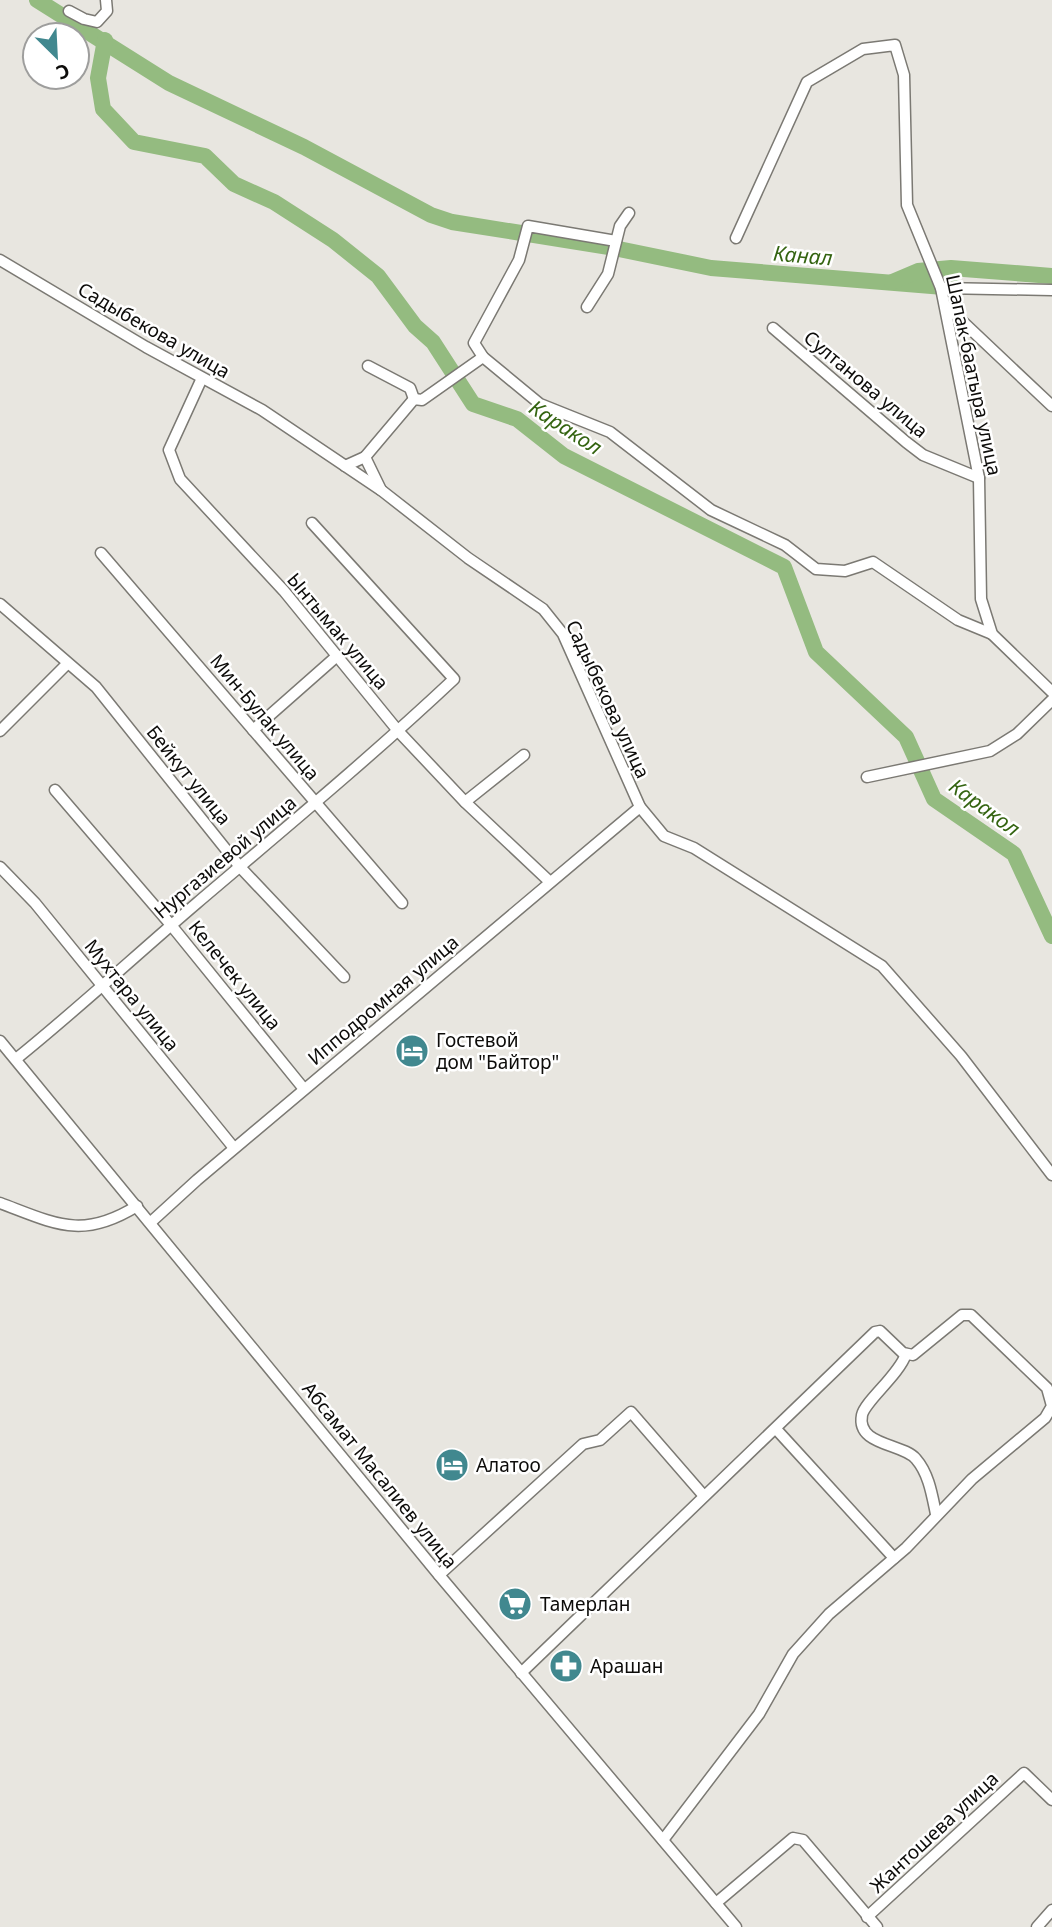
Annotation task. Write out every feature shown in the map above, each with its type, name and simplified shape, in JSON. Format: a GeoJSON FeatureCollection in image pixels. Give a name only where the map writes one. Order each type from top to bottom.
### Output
{"type":"FeatureCollection","features":[{"type":"Feature","properties":{"kind":"street"},"geometry":{"type":"LineString","coordinates":[[69,11],[97,22],[107,11],[106,0]]}},
{"type":"Feature","properties":{"kind":"street","name":"Шапак-баатыра улица"},"geometry":{"type":"LineString","coordinates":[[736,238],[807,82],[863,49],[895,45],[904,75],[907,205],[941,288],[979,478],[981,599],[992,634],[1052,692]]}},
{"type":"Feature","properties":{"kind":"street"},"geometry":{"type":"LineString","coordinates":[[587,307],[608,274],[620,226],[629,212]]}},
{"type":"Feature","properties":{"kind":"street"},"geometry":{"type":"LineString","coordinates":[[616,241],[528,226],[519,260],[474,343],[483,357],[540,404],[610,432],[711,510],[785,545],[816,569],[845,570],[873,562],[958,620],[992,634]]}},
{"type":"Feature","properties":{"kind":"street","name":"Садыбекова улица"},"geometry":{"type":"LineString","coordinates":[[0,260],[262,410],[381,490],[468,558],[543,609],[563,634],[640,807],[664,836],[694,848],[882,966],[961,1056],[1052,1175]]}},
{"type":"Feature","properties":{"kind":"street"},"geometry":{"type":"LineString","coordinates":[[941,288],[1052,290]]}},
{"type":"Feature","properties":{"kind":"street"},"geometry":{"type":"LineString","coordinates":[[945,305],[1052,406]]}},
{"type":"Feature","properties":{"kind":"street","name":"Султанова улица"},"geometry":{"type":"LineString","coordinates":[[773,328],[923,455],[979,478]]}},
{"type":"Feature","properties":{"kind":"street"},"geometry":{"type":"LineString","coordinates":[[414,399],[422,400],[483,357]]}},
{"type":"Feature","properties":{"kind":"street"},"geometry":{"type":"LineString","coordinates":[[368,366],[410,388],[414,399]]}},
{"type":"Feature","properties":{"kind":"street","name":"Ынтымак улица"},"geometry":{"type":"LineString","coordinates":[[202,378],[169,450],[180,479],[284,592],[399,732],[465,802],[550,882]]}},
{"type":"Feature","properties":{"kind":"street"},"geometry":{"type":"LineString","coordinates":[[345,466],[365,457],[414,399]]}},
{"type":"Feature","properties":{"kind":"street"},"geometry":{"type":"LineString","coordinates":[[365,457],[381,490]]}},
{"type":"Feature","properties":{"kind":"street","name":"Нургазиевой улица"},"geometry":{"type":"LineString","coordinates":[[16,1059],[399,732],[454,679],[312,523]]}},
{"type":"Feature","properties":{"kind":"street","name":"Мин-Булак улица"},"geometry":{"type":"LineString","coordinates":[[101,553],[314,804],[402,903]]}},
{"type":"Feature","properties":{"kind":"street","name":"Бейкут улица"},"geometry":{"type":"LineString","coordinates":[[0,604],[66,664],[77,668],[96,687],[240,866],[344,977]]}},
{"type":"Feature","properties":{"kind":"street"},"geometry":{"type":"LineString","coordinates":[[253,730],[337,656]]}},
{"type":"Feature","properties":{"kind":"street"},"geometry":{"type":"LineString","coordinates":[[0,731],[66,664]]}},
{"type":"Feature","properties":{"kind":"street"},"geometry":{"type":"LineString","coordinates":[[867,777],[990,751],[1017,734],[1052,700]]}},
{"type":"Feature","properties":{"kind":"street"},"geometry":{"type":"LineString","coordinates":[[465,802],[524,755]]}},
{"type":"Feature","properties":{"kind":"street","name":"Келечек улица"},"geometry":{"type":"LineString","coordinates":[[55,790],[171,925],[304,1089]]}},
{"type":"Feature","properties":{"kind":"street","name":"Ипподромная улица"},"geometry":{"type":"LineString","coordinates":[[151,1222],[234,1148],[640,807]]}},
{"type":"Feature","properties":{"kind":"street","name":"Мухтара улица"},"geometry":{"type":"LineString","coordinates":[[0,867],[35,903],[234,1148]]}},
{"type":"Feature","properties":{"kind":"street","name":"Абсамат Масалиев улица"},"geometry":{"type":"LineString","coordinates":[[0,1041],[439,1575],[736,1927]]}},
{"type":"Feature","properties":{"kind":"street"},"geometry":{"type":"LineString","coordinates":[[0,1203],[66,1227],[112,1222],[137,1206]]}},
{"type":"Feature","properties":{"kind":"street"},"geometry":{"type":"LineString","coordinates":[[522,1673],[875,1332],[883,1333],[906,1354],[916,1353],[962,1315],[971,1315],[1047,1388],[1052,1406],[1045,1418],[972,1479],[894,1558],[829,1614],[793,1654],[759,1713],[663,1840]]}},
{"type":"Feature","properties":{"kind":"street"},"geometry":{"type":"LineString","coordinates":[[906,1354],[889,1383],[863,1412],[862,1424],[875,1440],[901,1447],[918,1460],[929,1482],[936,1514]]}},
{"type":"Feature","properties":{"kind":"street"},"geometry":{"type":"LineString","coordinates":[[439,1575],[583,1444],[600,1440],[631,1412],[704,1496]]}},
{"type":"Feature","properties":{"kind":"street"},"geometry":{"type":"LineString","coordinates":[[776,1429],[894,1558]]}},
{"type":"Feature","properties":{"kind":"street","name":"Жантошева улица"},"geometry":{"type":"LineString","coordinates":[[867,1917],[1024,1773],[1052,1800]]}},
{"type":"Feature","properties":{"kind":"street"},"geometry":{"type":"LineString","coordinates":[[716,1902],[793,1838],[803,1840],[877,1927]]}},
{"type":"Feature","properties":{"kind":"street"},"geometry":{"type":"LineString","coordinates":[[1037,1927],[1052,1910]]}},
{"type":"Feature","properties":{"kind":"waterway"},"geometry":{"type":"LineString","coordinates":[[37,0],[169,83],[304,147],[431,215],[452,222],[609,247],[711,268],[956,288]]}},
{"type":"Feature","properties":{"kind":"waterway","name":"Каракол"},"geometry":{"type":"LineString","coordinates":[[105,40],[98,78],[103,109],[134,142],[205,156],[234,184],[274,202],[333,240],[378,276],[415,326],[433,342],[473,404],[517,419],[564,456],[784,567],[816,652],[906,737],[934,799],[1014,854],[1052,936]]}},
{"type":"Feature","properties":{"kind":"waterway","name":"Канал"},"geometry":{"type":"LineString","coordinates":[[892,282],[918,271],[951,268],[1052,276]]}},
{"type":"Feature","properties":{"kind":"place","name":"Гостевой дом \"Байтор\""},"geometry":{"type":"Point","coordinates":[412,1051]}},
{"type":"Feature","properties":{"kind":"place","name":"Алатоо"},"geometry":{"type":"Point","coordinates":[452,1465]}},
{"type":"Feature","properties":{"kind":"place","name":"Тамерлан"},"geometry":{"type":"Point","coordinates":[515,1604]}},
{"type":"Feature","properties":{"kind":"place","name":"Арашан"},"geometry":{"type":"Point","coordinates":[566,1666]}}]}
